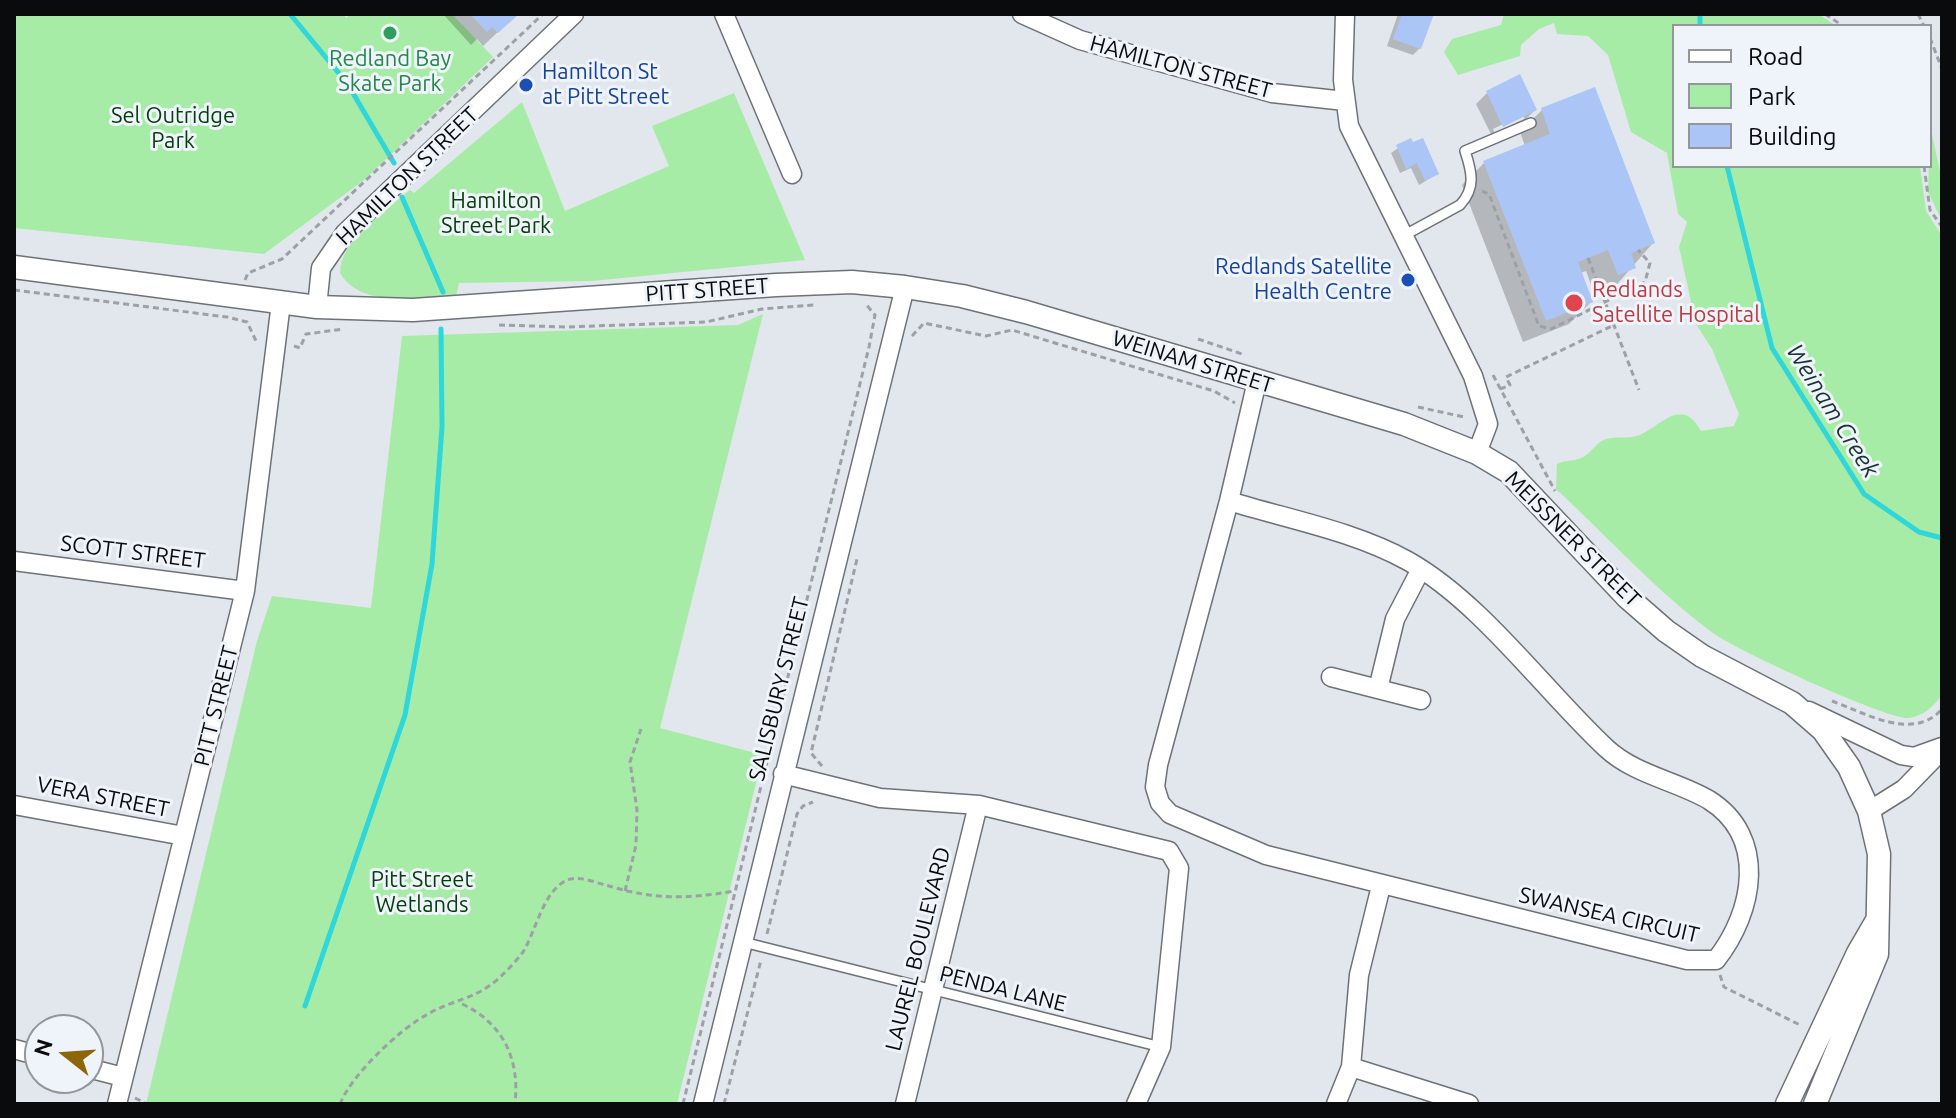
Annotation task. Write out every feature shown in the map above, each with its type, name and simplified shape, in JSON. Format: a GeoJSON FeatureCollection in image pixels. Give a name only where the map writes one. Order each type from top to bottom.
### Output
{"type":"FeatureCollection","features":[{"type":"Feature","properties":{"kind":"street","name":"HAMILTON STREET"},"geometry":{"type":"LineString","coordinates":[[317,307],[321,268],[345,233],[574,14]]}},
{"type":"Feature","properties":{"kind":"street"},"geometry":{"type":"LineString","coordinates":[[724,14],[792,174]]}},
{"type":"Feature","properties":{"kind":"street","name":"HAMILTON STREET"},"geometry":{"type":"LineString","coordinates":[[1022,14],[1080,40],[1257,89],[1308,100],[1345,101]]}},
{"type":"Feature","properties":{"kind":"street"},"geometry":{"type":"LineString","coordinates":[[1345,14],[1345,101],[1349,126],[1473,376],[1488,424],[1477,453]]}},
{"type":"Feature","properties":{"kind":"street"},"geometry":{"type":"LineString","coordinates":[[14,267],[317,307]]}},
{"type":"Feature","properties":{"kind":"street","name":"PITT STREET"},"geometry":{"type":"LineString","coordinates":[[317,307],[413,310],[852,282],[905,287]]}},
{"type":"Feature","properties":{"kind":"street","name":"WEINAM STREET"},"geometry":{"type":"LineString","coordinates":[[905,287],[962,296],[1026,312],[1404,424],[1477,453]]}},
{"type":"Feature","properties":{"kind":"street","name":"SALISBURY STREET"},"geometry":{"type":"LineString","coordinates":[[703,1104],[743,942],[745,893],[783,774],[905,287]]}},
{"type":"Feature","properties":{"kind":"street","name":"PITT STREET"},"geometry":{"type":"LineString","coordinates":[[117,1104],[245,591],[281,303]]}},
{"type":"Feature","properties":{"kind":"street","name":"SWANSEA CIRCUIT"},"geometry":{"type":"LineString","coordinates":[[1229,501],[1362,542],[1421,569],[1456,596],[1609,751],[1639,769],[1706,798],[1732,819],[1748,853],[1752,873],[1746,902],[1733,934],[1716,960],[1687,960],[1266,855],[1185,822],[1160,803],[1155,787],[1158,765],[1229,501],[1257,381]]}},
{"type":"Feature","properties":{"kind":"street","name":"MEISSNER STREET"},"geometry":{"type":"LineString","coordinates":[[1477,453],[1509,472],[1627,597],[1666,631],[1702,656],[1792,703],[1823,730],[1840,751],[1869,811],[1880,863],[1877,954],[1815,1104]]}},
{"type":"Feature","properties":{"kind":"street","name":"SCOTT STREET"},"geometry":{"type":"LineString","coordinates":[[14,561],[245,591]]}},
{"type":"Feature","properties":{"kind":"street"},"geometry":{"type":"LineString","coordinates":[[1378,689],[1395,619],[1421,569]]}},
{"type":"Feature","properties":{"kind":"street"},"geometry":{"type":"LineString","coordinates":[[1331,677],[1421,700]]}},
{"type":"Feature","properties":{"kind":"street"},"geometry":{"type":"LineString","coordinates":[[1792,703],[1901,755],[1914,757],[1942,748]]}},
{"type":"Feature","properties":{"kind":"street"},"geometry":{"type":"LineString","coordinates":[[1869,811],[1912,783],[1942,748]]}},
{"type":"Feature","properties":{"kind":"street"},"geometry":{"type":"LineString","coordinates":[[783,774],[889,800],[978,805],[1169,851],[1179,868],[1161,1047],[1136,1104]]}},
{"type":"Feature","properties":{"kind":"street","name":"VERA STREET"},"geometry":{"type":"LineString","coordinates":[[14,805],[184,836]]}},
{"type":"Feature","properties":{"kind":"street","name":"LAUREL BOULEVARD"},"geometry":{"type":"LineString","coordinates":[[905,1104],[978,805]]}},
{"type":"Feature","properties":{"kind":"street"},"geometry":{"type":"LineString","coordinates":[[1336,1104],[1351,1067],[1359,975],[1381,886]]}},
{"type":"Feature","properties":{"kind":"street"},"geometry":{"type":"LineString","coordinates":[[1787,1104],[1858,953],[1878,919]]}},
{"type":"Feature","properties":{"kind":"street"},"geometry":{"type":"LineString","coordinates":[[1351,1067],[1469,1104]]}},
{"type":"Feature","properties":{"kind":"street"},"geometry":{"type":"LineString","coordinates":[[104,1072],[123,1077]]}},
{"type":"Feature","properties":{"kind":"lane"},"geometry":{"type":"LineString","coordinates":[[1403,236],[1460,205],[1471,187],[1473,175],[1465,151],[1531,123]]}},
{"type":"Feature","properties":{"kind":"lane","name":"PENDA LANE"},"geometry":{"type":"LineString","coordinates":[[743,942],[1161,1047]]}},
{"type":"Feature","properties":{"kind":"path"},"geometry":{"type":"LineString","coordinates":[[245,281],[248,273],[282,259],[543,14]]}},
{"type":"Feature","properties":{"kind":"path"},"geometry":{"type":"LineString","coordinates":[[1932,43],[1942,69]]}},
{"type":"Feature","properties":{"kind":"path"},"geometry":{"type":"LineString","coordinates":[[1924,168],[1930,210],[1942,227]]}},
{"type":"Feature","properties":{"kind":"path"},"geometry":{"type":"LineString","coordinates":[[1471,187],[1489,194],[1539,326],[1551,329],[1645,282],[1650,263],[1638,250]]}},
{"type":"Feature","properties":{"kind":"path"},"geometry":{"type":"LineString","coordinates":[[1588,258],[1639,390]]}},
{"type":"Feature","properties":{"kind":"path"},"geometry":{"type":"LineString","coordinates":[[14,290],[227,317],[247,322],[256,343],[261,343]]}},
{"type":"Feature","properties":{"kind":"path"},"geometry":{"type":"LineString","coordinates":[[683,1104],[745,893],[869,347],[875,315],[867,303],[856,302]]}},
{"type":"Feature","properties":{"kind":"path"},"geometry":{"type":"LineString","coordinates":[[487,324],[566,327],[706,322],[762,309],[817,304]]}},
{"type":"Feature","properties":{"kind":"path"},"geometry":{"type":"LineString","coordinates":[[906,343],[924,323],[986,336],[1012,330],[1214,391],[1230,402]]}},
{"type":"Feature","properties":{"kind":"path"},"geometry":{"type":"LineString","coordinates":[[1500,389],[1510,385],[1506,377],[1614,325]]}},
{"type":"Feature","properties":{"kind":"path"},"geometry":{"type":"LineString","coordinates":[[294,346],[300,348],[306,334],[348,329]]}},
{"type":"Feature","properties":{"kind":"path"},"geometry":{"type":"LineString","coordinates":[[1487,364],[1561,501]]}},
{"type":"Feature","properties":{"kind":"path"},"geometry":{"type":"LineString","coordinates":[[1499,407],[1508,404]]}},
{"type":"Feature","properties":{"kind":"path"},"geometry":{"type":"LineString","coordinates":[[822,766],[811,753],[859,548]]}},
{"type":"Feature","properties":{"kind":"path"},"geometry":{"type":"LineString","coordinates":[[1827,699],[1889,722],[1914,726],[1934,718],[1942,709]]}},
{"type":"Feature","properties":{"kind":"path"},"geometry":{"type":"LineString","coordinates":[[625,891],[636,845],[637,810],[630,762],[641,729]]}},
{"type":"Feature","properties":{"kind":"path"},"geometry":{"type":"LineString","coordinates":[[340,1104],[347,1087],[369,1062],[428,1014],[479,995],[522,953],[554,891],[568,880],[582,878],[656,898],[694,899],[745,893]]}},
{"type":"Feature","properties":{"kind":"path"},"geometry":{"type":"LineString","coordinates":[[1716,960],[1724,987],[1805,1027]]}},
{"type":"Feature","properties":{"kind":"path"},"geometry":{"type":"LineString","coordinates":[[460,1003],[482,1013],[502,1034],[514,1062],[515,1104]]}},
{"type":"Feature","properties":{"kind":"green space","name":"Sel Outridge Park"},"geometry":{"type":"Polygon","coordinates":[[[14,14],[343,14],[346,18],[351,14],[452,14],[493,57],[364,180],[264,254],[14,228],[14,14]]]}},
{"type":"Feature","properties":{"kind":"green space"},"geometry":{"type":"Polygon","coordinates":[[[1504,14],[1819,14],[1833,24],[1672,24],[1672,168],[1920,168],[1926,211],[1942,236],[1942,694],[1924,713],[1909,718],[1873,708],[1779,668],[1713,633],[1672,600],[1556,489],[1557,464],[1581,458],[1606,439],[1637,436],[1678,414],[1693,420],[1701,431],[1734,426],[1739,414],[1712,349],[1696,324],[1679,247],[1687,222],[1678,214],[1667,153],[1631,132],[1608,55],[1588,36],[1557,34],[1554,23],[1539,29],[1521,45],[1520,56],[1458,75],[1444,52],[1452,39],[1501,25],[1504,14]]]}},
{"type":"Feature","properties":{"kind":"green space","name":"Hamilton Street Park"},"geometry":{"type":"Polygon","coordinates":[[[734,93],[805,260],[592,281],[459,283],[456,296],[409,299],[392,299],[362,292],[349,284],[340,273],[348,249],[366,226],[410,190],[414,193],[522,102],[565,211],[669,166],[652,126],[734,93]]]}},
{"type":"Feature","properties":{"kind":"green space"},"geometry":{"type":"Polygon","coordinates":[[[1932,134],[1942,181],[1942,221],[1928,192],[1932,134]]]}},
{"type":"Feature","properties":{"kind":"green space","name":"Pitt Street Wetlands"},"geometry":{"type":"Polygon","coordinates":[[[763,314],[660,728],[763,755],[677,1104],[146,1104],[257,641],[272,596],[371,608],[402,336],[738,325],[763,314]]]}},
{"type":"Feature","properties":{"kind":"building"},"geometry":{"type":"Polygon","coordinates":[[[470,14],[519,14],[498,33],[492,27],[487,32],[470,14]]]}},
{"type":"Feature","properties":{"kind":"building"},"geometry":{"type":"Polygon","coordinates":[[[1402,14],[1434,14],[1421,49],[1393,39],[1402,14]]]}},
{"type":"Feature","properties":{"kind":"building"},"geometry":{"type":"Polygon","coordinates":[[[1520,74],[1537,110],[1503,127],[1486,91],[1520,74]]]}},
{"type":"Feature","properties":{"kind":"building"},"geometry":{"type":"Polygon","coordinates":[[[1595,87],[1655,243],[1631,253],[1636,268],[1618,275],[1608,250],[1578,262],[1593,302],[1546,321],[1483,161],[1550,134],[1541,108],[1595,87]]]}},
{"type":"Feature","properties":{"kind":"building"},"geometry":{"type":"Polygon","coordinates":[[[1411,138],[1413,142],[1423,138],[1439,174],[1425,181],[1417,163],[1406,169],[1396,145],[1411,138]]]}},
{"type":"Feature","properties":{"kind":"waterway"},"geometry":{"type":"LineString","coordinates":[[290,14],[347,83],[394,163]]}},
{"type":"Feature","properties":{"kind":"waterway","name":"Weinam Creek"},"geometry":{"type":"LineString","coordinates":[[1700,14],[1700,24]]}},
{"type":"Feature","properties":{"kind":"waterway","name":"Weinam Creek"},"geometry":{"type":"LineString","coordinates":[[1727,168],[1772,348],[1864,494],[1919,532],[1942,538]]}},
{"type":"Feature","properties":{"kind":"waterway"},"geometry":{"type":"LineString","coordinates":[[402,197],[443,292]]}},
{"type":"Feature","properties":{"kind":"waterway"},"geometry":{"type":"LineString","coordinates":[[305,1006],[405,715],[432,564],[442,427],[441,329]]}},
{"type":"Feature","properties":{"kind":"place","name":"Redland Bay Skate Park"},"geometry":{"type":"Point","coordinates":[390,33]}},
{"type":"Feature","properties":{"kind":"place","name":"Hamilton St at Pitt Street"},"geometry":{"type":"Point","coordinates":[526,85]}},
{"type":"Feature","properties":{"kind":"place","name":"Redlands Satellite Health Centre"},"geometry":{"type":"Point","coordinates":[1408,280]}},
{"type":"Feature","properties":{"kind":"place","name":"Redlands Satellite Hospital"},"geometry":{"type":"Point","coordinates":[1574,303]}}]}
